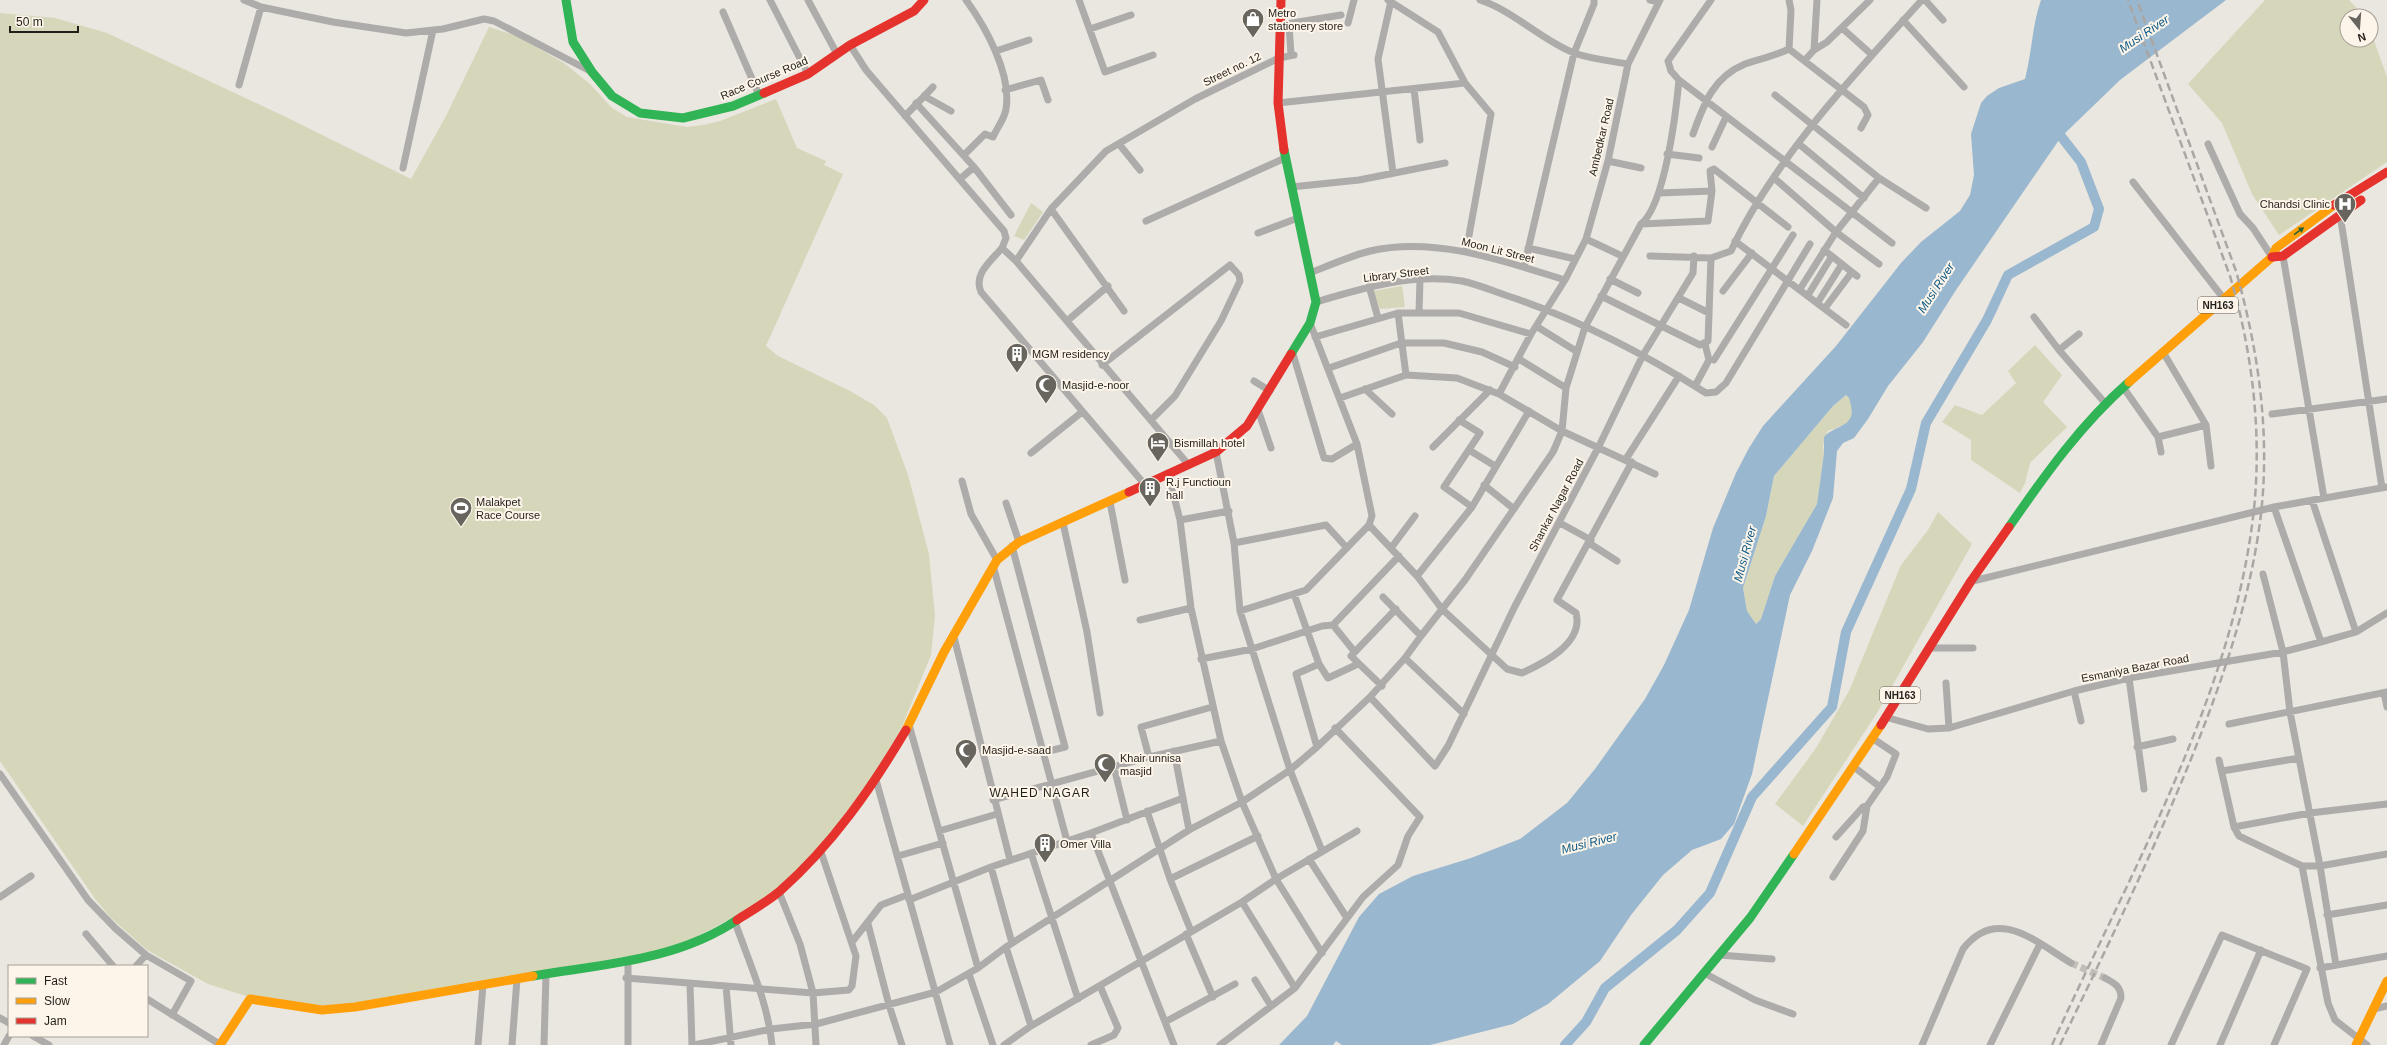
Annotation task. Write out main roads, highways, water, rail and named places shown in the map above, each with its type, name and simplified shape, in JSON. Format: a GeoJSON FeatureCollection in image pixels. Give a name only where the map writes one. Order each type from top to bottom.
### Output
{"type":"FeatureCollection","features":[{"type":"Feature","properties":{"kind":"main road","name":"Race Course Road"},"geometry":{"type":"LineString","coordinates":[[566,0],[573,42],[592,72],[612,96],[640,113],[683,118],[734,106],[808,74],[850,45],[914,11],[924,0]]}},
{"type":"Feature","properties":{"kind":"main road"},"geometry":{"type":"LineString","coordinates":[[220,1045],[250,999],[322,1010],[355,1007],[546,974],[628,963],[684,948],[735,922],[779,892],[821,852],[876,780],[909,725],[944,652],[996,565],[1016,544],[1146,486],[1188,463],[1216,452],[1247,426],[1293,354],[1310,323],[1316,302],[1285,158],[1278,103],[1279,58],[1285,24],[1281,0]]}},
{"type":"Feature","properties":{"kind":"main road","name":"NH163"},"geometry":{"type":"LineString","coordinates":[[1644,1045],[1750,918],[1854,767],[1971,582],[2056,460],[2105,403],[2272,257],[2276,248],[2335,205],[2387,172]]}},
{"type":"Feature","properties":{"kind":"main road"},"geometry":{"type":"LineString","coordinates":[[2272,257],[2283,256],[2340,214],[2387,183]]}},
{"type":"Feature","properties":{"kind":"main road"},"geometry":{"type":"LineString","coordinates":[[2358,1042],[2387,981]]}},
{"type":"Feature","properties":{"kind":"water","name":"Musi River"},"geometry":{"type":"Polygon","coordinates":[[[2041,0],[2226,0],[2120,80],[2061,137],[1956,290],[1923,342],[1888,386],[1868,419],[1854,438],[1843,443],[1837,451],[1833,498],[1812,551],[1790,595],[1752,774],[1734,824],[1721,839],[1692,850],[1663,875],[1631,915],[1600,961],[1548,1004],[1513,1024],[1430,1045],[1342,1045],[1336,1041],[1333,1045],[1279,1045],[1307,1016],[1359,917],[1379,894],[1413,876],[1471,858],[1520,839],[1567,803],[1595,769],[1645,699],[1664,665],[1689,610],[1713,528],[1736,473],[1763,426],[1836,346],[1901,263],[1921,242],[1960,211],[1970,195],[1974,175],[1971,134],[1981,103],[1987,96],[1999,88],[2025,79],[2041,0]],[[1846,395],[1833,406],[1774,476],[1766,516],[1743,588],[1747,611],[1756,624],[1761,619],[1775,576],[1817,504],[1824,453],[1824,437],[1828,433],[1843,425],[1850,418],[1852,413],[1850,400],[1846,395]]]}},
{"type":"Feature","properties":{"kind":"waterway"},"geometry":{"type":"LineString","coordinates":[[1565,1045],[1586,1022],[1605,988],[1677,930],[1710,893],[1752,797],[1832,707],[1846,632],[1911,489],[1926,423],[1987,320],[2008,275],[2094,227],[2099,209],[2081,162],[2053,126]]}},
{"type":"Feature","properties":{"kind":"tunnel"},"geometry":{"type":"LineString","coordinates":[[2071,963],[2105,978]]}},
{"type":"Feature","properties":{"kind":"railway"},"geometry":{"type":"LineString","coordinates":[[2052,1045],[2145,847],[2176,778],[2204,709],[2227,639],[2245,568],[2255,498],[2257,442],[2253,386],[2244,330],[2230,276],[2128,0]]}},
{"type":"Feature","properties":{"kind":"railway"},"geometry":{"type":"LineString","coordinates":[[2060,1045],[2162,828],[2215,698],[2234,640],[2249,582],[2260,522],[2263,490],[2264,459],[2261,395],[2257,364],[2244,302],[2236,271],[2137,0]]}},
{"type":"Feature","properties":{"kind":"place","name":"Metro stationery store"},"geometry":{"type":"Point","coordinates":[1253,38]}},
{"type":"Feature","properties":{"kind":"place","name":"Chandsi Clinic"},"geometry":{"type":"Point","coordinates":[2345,224]}},
{"type":"Feature","properties":{"kind":"place","name":"MGM residency"},"geometry":{"type":"Point","coordinates":[1017,374]}},
{"type":"Feature","properties":{"kind":"place","name":"Masjid-e-noor"},"geometry":{"type":"Point","coordinates":[1046,404]}},
{"type":"Feature","properties":{"kind":"place","name":"Bismillah hotel"},"geometry":{"type":"Point","coordinates":[1158,462]}},
{"type":"Feature","properties":{"kind":"place","name":"R.j Functioun hall"},"geometry":{"type":"Point","coordinates":[1150,508]}},
{"type":"Feature","properties":{"kind":"place","name":"Malakpet Race Course"},"geometry":{"type":"Point","coordinates":[461,528]}},
{"type":"Feature","properties":{"kind":"place","name":"Masjid-e-saad"},"geometry":{"type":"Point","coordinates":[966,770]}},
{"type":"Feature","properties":{"kind":"place","name":"Khair unnisa masjid"},"geometry":{"type":"Point","coordinates":[1105,784]}},
{"type":"Feature","properties":{"kind":"place","name":"Omer Villa"},"geometry":{"type":"Point","coordinates":[1045,864]}},
{"type":"Feature","properties":{"kind":"district","name":"WAHED NAGAR"},"geometry":{"type":"Point","coordinates":[1040,793]}}]}
